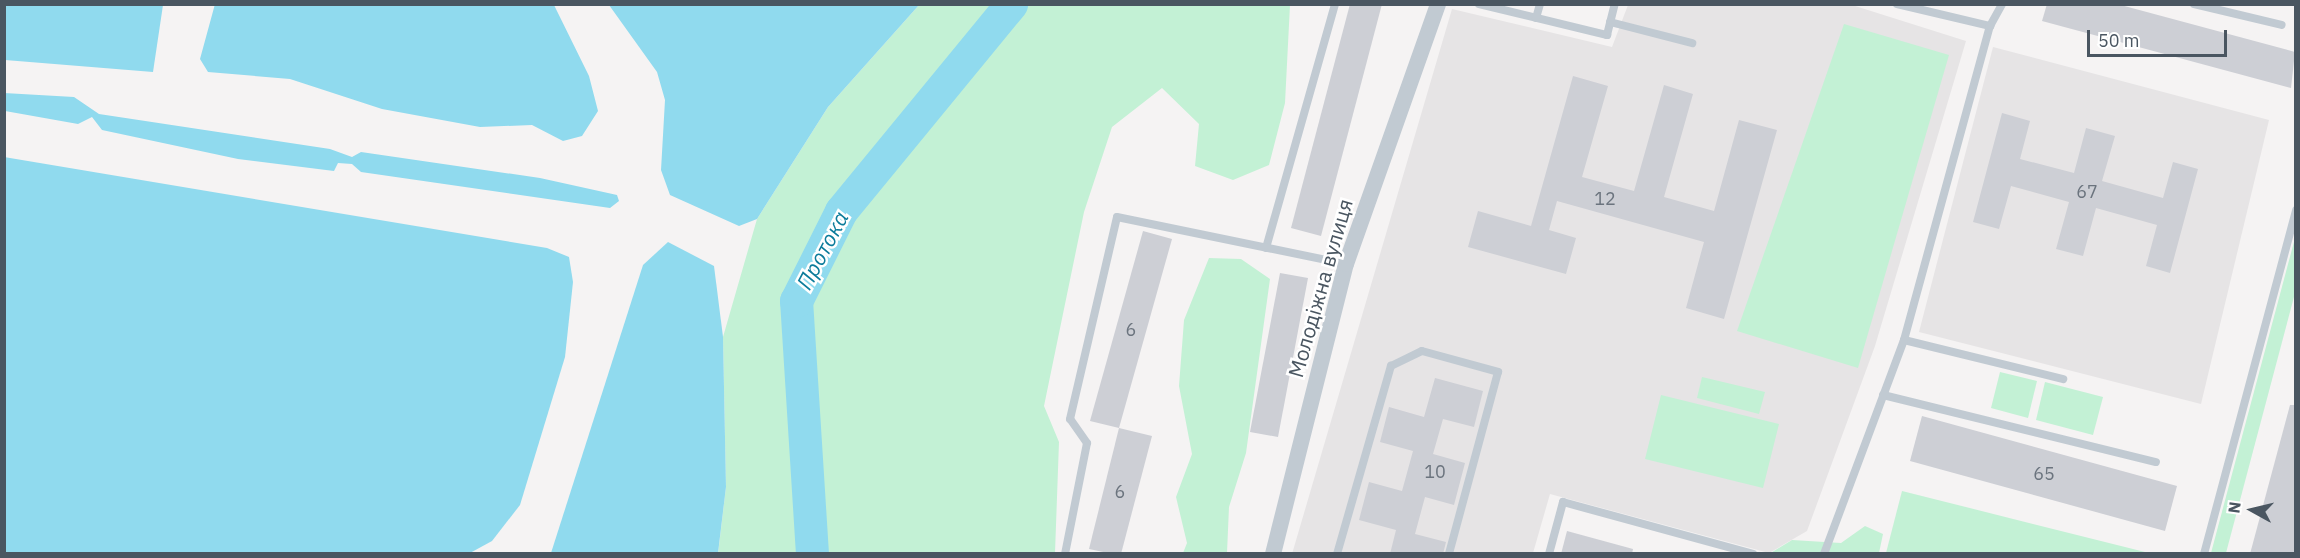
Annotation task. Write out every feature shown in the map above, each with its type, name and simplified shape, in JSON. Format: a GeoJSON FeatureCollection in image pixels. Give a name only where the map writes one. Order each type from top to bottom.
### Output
{"type":"FeatureCollection","features":[{"type":"Feature","properties":{"kind":"street","name":"Молодіжна вулиця"},"geometry":{"type":"LineString","coordinates":[[1273,554],[1346,264],[1437,4]]}},
{"type":"Feature","properties":{"kind":"lane"},"geometry":{"type":"LineString","coordinates":[[1266,248],[1335,4]]}},
{"type":"Feature","properties":{"kind":"lane"},"geometry":{"type":"LineString","coordinates":[[1479,4],[1607,35],[1615,4]]}},
{"type":"Feature","properties":{"kind":"lane"},"geometry":{"type":"LineString","coordinates":[[1536,18],[1540,4]]}},
{"type":"Feature","properties":{"kind":"lane"},"geometry":{"type":"LineString","coordinates":[[1897,4],[1990,26]]}},
{"type":"Feature","properties":{"kind":"lane"},"geometry":{"type":"LineString","coordinates":[[1824,554],[1904,340],[1990,26],[2002,4]]}},
{"type":"Feature","properties":{"kind":"lane"},"geometry":{"type":"LineString","coordinates":[[2194,4],[2282,25]]}},
{"type":"Feature","properties":{"kind":"lane"},"geometry":{"type":"LineString","coordinates":[[1610,22],[1692,44]]}},
{"type":"Feature","properties":{"kind":"lane"},"geometry":{"type":"LineString","coordinates":[[2204,554],[2295,210]]}},
{"type":"Feature","properties":{"kind":"lane"},"geometry":{"type":"LineString","coordinates":[[1065,554],[1086,443],[1070,419],[1117,217],[1346,264]]}},
{"type":"Feature","properties":{"kind":"lane"},"geometry":{"type":"LineString","coordinates":[[1904,340],[2063,379]]}},
{"type":"Feature","properties":{"kind":"lane"},"geometry":{"type":"LineString","coordinates":[[1337,554],[1391,366],[1422,351],[1498,372],[1449,554]]}},
{"type":"Feature","properties":{"kind":"lane"},"geometry":{"type":"LineString","coordinates":[[1883,395],[2156,462]]}},
{"type":"Feature","properties":{"kind":"lane"},"geometry":{"type":"LineString","coordinates":[[1549,554],[1563,502],[1753,554]]}},
{"type":"Feature","properties":{"kind":"shaded area"},"geometry":{"type":"Polygon","coordinates":[[[1628,5],[1852,5],[1966,41],[1875,346],[1807,531],[1769,553],[1550,494],[1533,553],[1292,554],[1452,9],[1612,47],[1628,5]]]}},
{"type":"Feature","properties":{"kind":"shaded area"},"geometry":{"type":"Polygon","coordinates":[[[1993,47],[2269,120],[2201,404],[1919,332],[1993,47]]]}},
{"type":"Feature","properties":{"kind":"green space"},"geometry":{"type":"Polygon","coordinates":[[[919,5],[1290,5],[1285,103],[1269,165],[1233,180],[1195,166],[1199,124],[1162,88],[1112,127],[1084,212],[1044,406],[1059,442],[1055,553],[718,554],[726,487],[723,337],[757,219],[828,107],[919,5]]]}},
{"type":"Feature","properties":{"kind":"green space"},"geometry":{"type":"Polygon","coordinates":[[[1844,24],[1949,55],[1858,368],[1737,331],[1844,24]]]}},
{"type":"Feature","properties":{"kind":"green space"},"geometry":{"type":"Polygon","coordinates":[[[2295,238],[2295,293],[2226,553],[2211,553],[2295,238]]]}},
{"type":"Feature","properties":{"kind":"green space"},"geometry":{"type":"Polygon","coordinates":[[[1209,258],[1241,259],[1270,279],[1246,453],[1229,507],[1227,553],[1183,553],[1187,543],[1176,497],[1192,454],[1179,386],[1184,320],[1209,258]]]}},
{"type":"Feature","properties":{"kind":"green space"},"geometry":{"type":"Polygon","coordinates":[[[2000,372],[2037,381],[2028,418],[1991,408],[2000,372]]]}},
{"type":"Feature","properties":{"kind":"green space"},"geometry":{"type":"Polygon","coordinates":[[[1702,377],[1765,392],[1759,414],[1697,398],[1702,377]]]}},
{"type":"Feature","properties":{"kind":"green space"},"geometry":{"type":"Polygon","coordinates":[[[2045,382],[2103,397],[2093,435],[2036,420],[2045,382]]]}},
{"type":"Feature","properties":{"kind":"green space"},"geometry":{"type":"Polygon","coordinates":[[[1661,395],[1779,424],[1763,488],[1645,459],[1661,395]]]}},
{"type":"Feature","properties":{"kind":"green space"},"geometry":{"type":"Polygon","coordinates":[[[1902,491],[2149,553],[1886,553],[1902,491]]]}},
{"type":"Feature","properties":{"kind":"green space"},"geometry":{"type":"Polygon","coordinates":[[[1865,526],[1883,534],[1879,553],[1769,554],[1792,540],[1841,543],[1865,526]]]}},
{"type":"Feature","properties":{"kind":"water"},"geometry":{"type":"Polygon","coordinates":[[[215,4],[554,5],[589,76],[598,111],[582,136],[563,141],[532,125],[480,127],[382,109],[290,79],[208,72],[200,59],[215,4]]]}},
{"type":"Feature","properties":{"kind":"water"},"geometry":{"type":"Polygon","coordinates":[[[4,5],[163,5],[153,72],[5,60],[4,5]]]}},
{"type":"Feature","properties":{"kind":"water"},"geometry":{"type":"Polygon","coordinates":[[[609,5],[919,5],[828,107],[757,219],[739,226],[670,195],[661,170],[665,100],[657,72],[609,5]]]}},
{"type":"Feature","properties":{"kind":"water"},"geometry":{"type":"Polygon","coordinates":[[[4,93],[74,97],[99,114],[330,149],[352,157],[361,152],[540,178],[617,195],[619,201],[610,208],[361,172],[352,164],[338,163],[334,171],[238,159],[102,130],[92,117],[78,124],[5,111],[4,93]]]}},
{"type":"Feature","properties":{"kind":"water"},"geometry":{"type":"Polygon","coordinates":[[[4,157],[547,248],[569,257],[573,282],[565,357],[520,505],[492,541],[470,553],[5,553],[4,157]]]}},
{"type":"Feature","properties":{"kind":"water"},"geometry":{"type":"Polygon","coordinates":[[[668,242],[714,266],[723,337],[726,487],[718,553],[551,553],[643,265],[668,242]]]}},
{"type":"Feature","properties":{"kind":"building"},"geometry":{"type":"Polygon","coordinates":[[[1350,4],[1382,4],[1321,236],[1291,228],[1350,4]]]}},
{"type":"Feature","properties":{"kind":"building"},"geometry":{"type":"Polygon","coordinates":[[[2047,4],[2117,4],[2295,52],[2291,88],[2042,21],[2047,4]]]}},
{"type":"Feature","properties":{"kind":"building"},"geometry":{"type":"Polygon","coordinates":[[[1573,76],[1608,86],[1582,177],[1634,191],[1664,85],[1693,94],[1664,197],[1714,211],[1739,120],[1777,130],[1724,319],[1686,308],[1704,242],[1557,201],[1549,230],[1576,238],[1566,274],[1468,247],[1478,211],[1531,226],[1573,76]]]}},
{"type":"Feature","properties":{"kind":"building"},"geometry":{"type":"Polygon","coordinates":[[[2002,113],[2030,121],[2020,159],[2074,173],[2086,128],[2115,136],[2102,181],[2163,198],[2173,162],[2198,169],[2170,273],[2146,266],[2157,225],[2096,208],[2083,256],[2056,249],[2069,202],[2011,186],[1999,229],[1973,222],[2002,113]]]}},
{"type":"Feature","properties":{"kind":"building"},"geometry":{"type":"Polygon","coordinates":[[[1143,231],[1172,239],[1119,428],[1090,421],[1143,231]]]}},
{"type":"Feature","properties":{"kind":"building"},"geometry":{"type":"Polygon","coordinates":[[[1280,273],[1308,278],[1278,437],[1250,432],[1280,273]]]}},
{"type":"Feature","properties":{"kind":"building"},"geometry":{"type":"Polygon","coordinates":[[[1435,378],[1483,391],[1474,427],[1443,419],[1433,454],[1465,463],[1454,505],[1425,497],[1415,534],[1446,542],[1443,554],[1390,554],[1396,530],[1359,520],[1369,482],[1402,491],[1413,451],[1380,442],[1389,407],[1424,417],[1435,378]]]}},
{"type":"Feature","properties":{"kind":"building"},"geometry":{"type":"Polygon","coordinates":[[[2290,405],[2295,405],[2295,554],[2250,554],[2290,405]]]}},
{"type":"Feature","properties":{"kind":"building"},"geometry":{"type":"Polygon","coordinates":[[[1922,416],[2177,486],[2165,531],[1910,461],[1922,416]]]}},
{"type":"Feature","properties":{"kind":"building"},"geometry":{"type":"Polygon","coordinates":[[[1119,428],[1152,436],[1121,554],[1113,554],[1089,549],[1119,428]]]}},
{"type":"Feature","properties":{"kind":"building"},"geometry":{"type":"Polygon","coordinates":[[[1567,531],[1633,549],[1632,554],[1561,554],[1567,531]]]}},
{"type":"Feature","properties":{"kind":"waterway","name":"Протока"},"geometry":{"type":"LineString","coordinates":[[812,554],[796,301],[841,211],[1011,4]]}}]}
